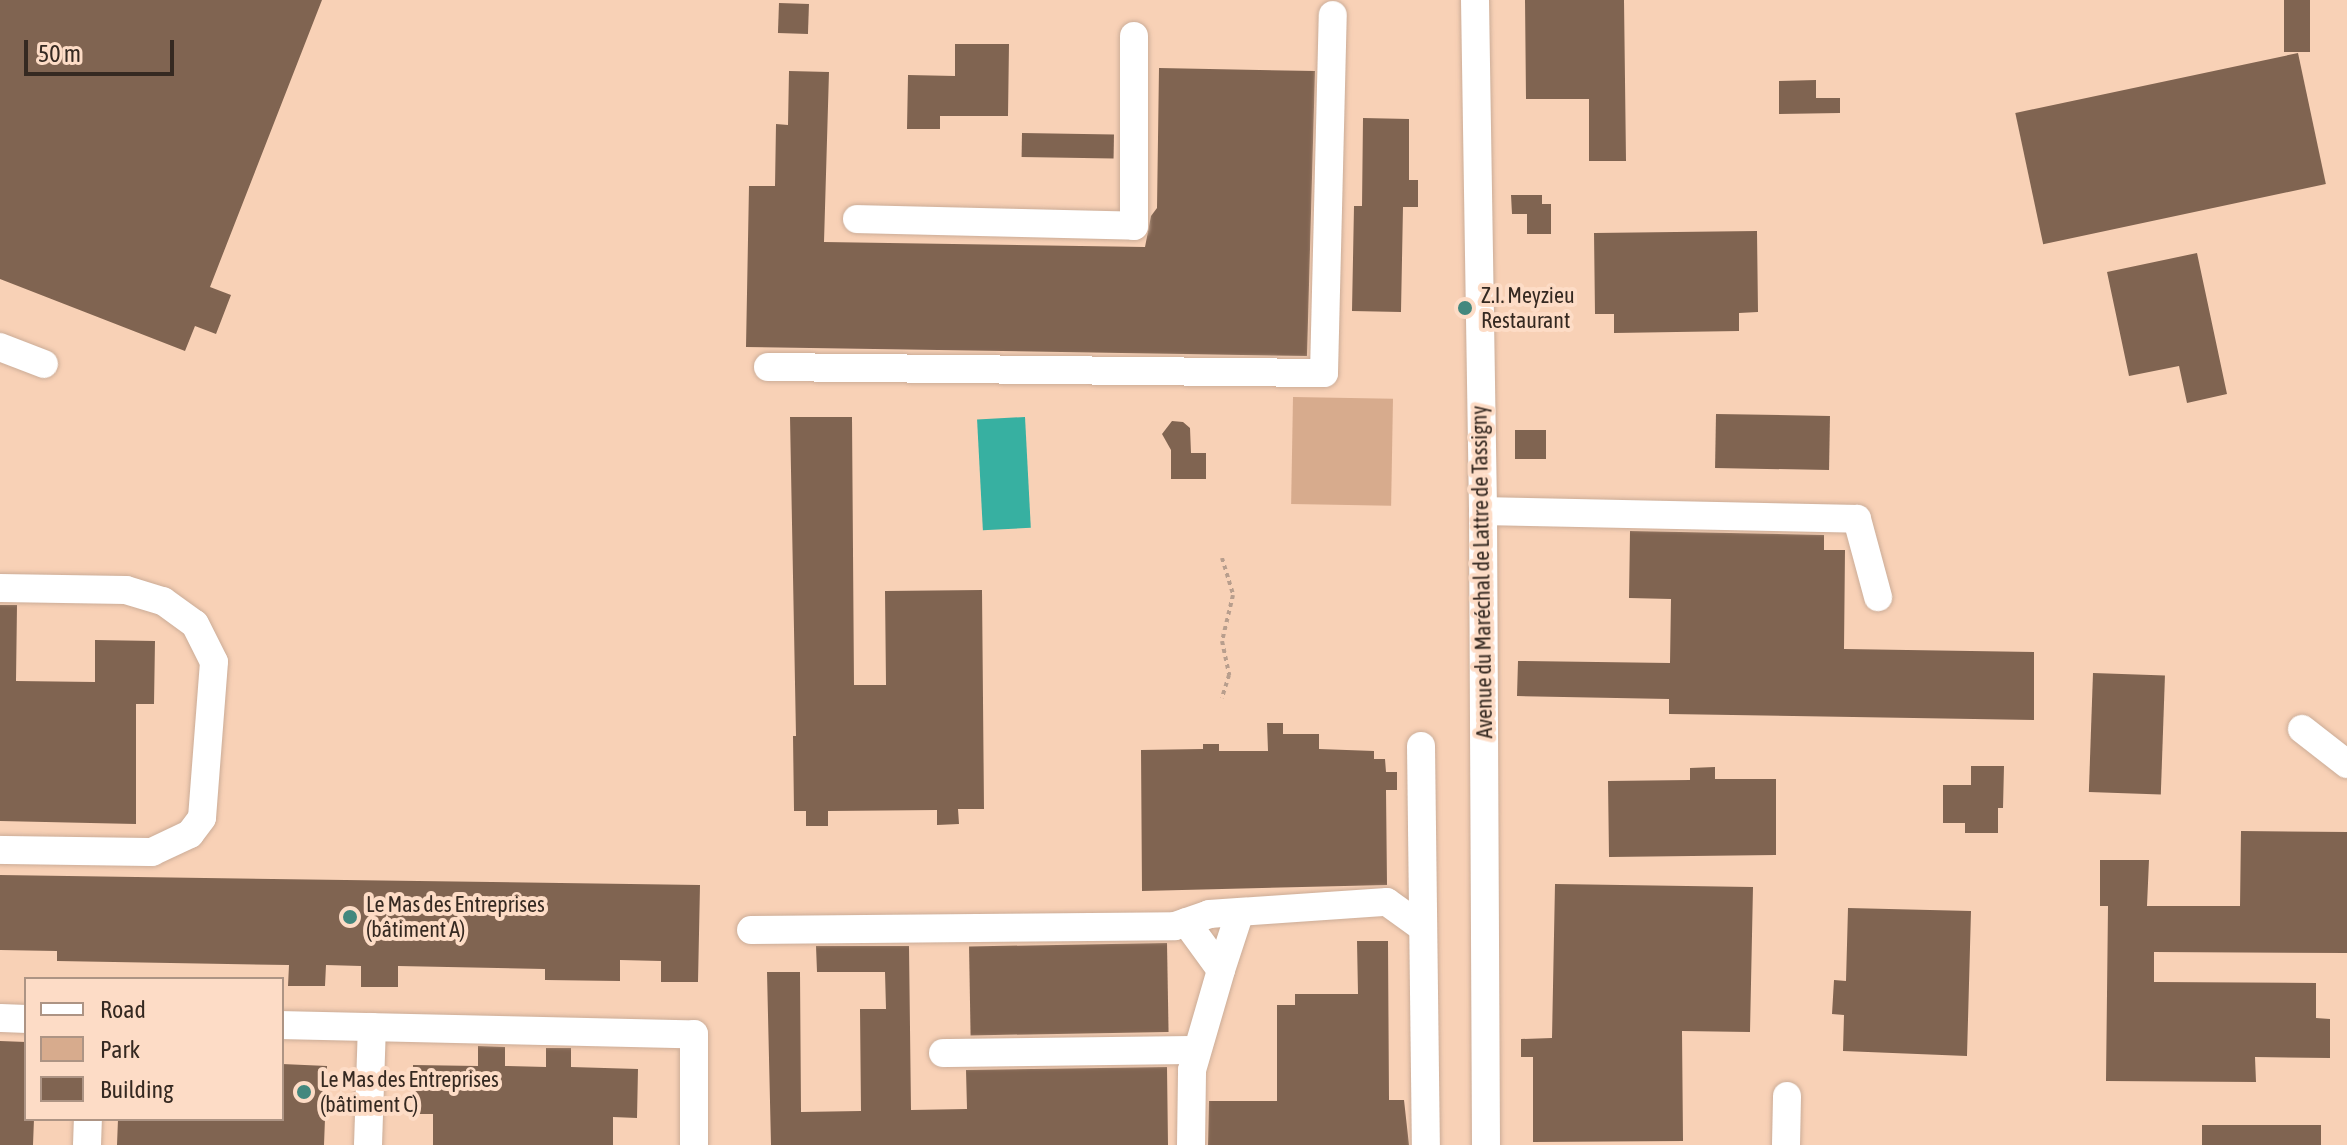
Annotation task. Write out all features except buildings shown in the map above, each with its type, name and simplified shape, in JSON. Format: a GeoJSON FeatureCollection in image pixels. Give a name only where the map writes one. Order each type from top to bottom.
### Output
{"type":"FeatureCollection","features":[{"type":"Feature","properties":{"kind":"street","name":"Avenue du Maréchal de Lattre de Tassigny"},"geometry":{"type":"LineString","coordinates":[[1475,0],[1483,511],[1486,1145]]}},
{"type":"Feature","properties":{"kind":"street"},"geometry":{"type":"LineString","coordinates":[[768,367],[1324,373],[1333,15]]}},
{"type":"Feature","properties":{"kind":"street"},"geometry":{"type":"LineString","coordinates":[[857,219],[1134,226],[1134,36]]}},
{"type":"Feature","properties":{"kind":"street"},"geometry":{"type":"LineString","coordinates":[[0,347],[44,364]]}},
{"type":"Feature","properties":{"kind":"street"},"geometry":{"type":"LineString","coordinates":[[1483,511],[1857,519],[1878,597]]}},
{"type":"Feature","properties":{"kind":"street"},"geometry":{"type":"LineString","coordinates":[[0,588],[126,590],[163,601],[195,624],[214,662],[202,818],[190,834],[152,852],[0,850]]}},
{"type":"Feature","properties":{"kind":"street"},"geometry":{"type":"LineString","coordinates":[[2302,729],[2347,764]]}},
{"type":"Feature","properties":{"kind":"street"},"geometry":{"type":"LineString","coordinates":[[1421,746],[1426,1145]]}},
{"type":"Feature","properties":{"kind":"street"},"geometry":{"type":"LineString","coordinates":[[751,930],[1175,926],[1209,914],[1387,902],[1423,928]]}},
{"type":"Feature","properties":{"kind":"street"},"geometry":{"type":"LineString","coordinates":[[1191,1145],[1192,1070],[1240,912]]}},
{"type":"Feature","properties":{"kind":"street"},"geometry":{"type":"LineString","coordinates":[[1186,922],[1221,970]]}},
{"type":"Feature","properties":{"kind":"street"},"geometry":{"type":"LineString","coordinates":[[0,1018],[24,1019]]}},
{"type":"Feature","properties":{"kind":"street"},"geometry":{"type":"LineString","coordinates":[[284,1025],[694,1034],[694,1145]]}},
{"type":"Feature","properties":{"kind":"street"},"geometry":{"type":"LineString","coordinates":[[368,1145],[372,1027]]}},
{"type":"Feature","properties":{"kind":"street"},"geometry":{"type":"LineString","coordinates":[[943,1053],[1197,1050]]}},
{"type":"Feature","properties":{"kind":"street"},"geometry":{"type":"LineString","coordinates":[[1786,1145],[1787,1096]]}},
{"type":"Feature","properties":{"kind":"street"},"geometry":{"type":"LineString","coordinates":[[87,1145],[88,1121]]}},
{"type":"Feature","properties":{"kind":"path"},"geometry":{"type":"LineString","coordinates":[[1222,558],[1233,595],[1222,641],[1229,675],[1222,698]]}},
{"type":"Feature","properties":{"kind":"shaded area"},"geometry":{"type":"Polygon","coordinates":[[[0,0],[2347,0],[2347,1145],[0,1145],[0,0]]]}},
{"type":"Feature","properties":{"kind":"green space"},"geometry":{"type":"Polygon","coordinates":[[[1293,397],[1393,399],[1391,506],[1291,504],[1293,397]]]}},
{"type":"Feature","properties":{"kind":"water"},"geometry":{"type":"Polygon","coordinates":[[[1025,417],[1031,528],[983,530],[977,420],[1025,417]]]}},
{"type":"Feature","properties":{"kind":"place","name":"Z.I. Meyzieu Restaurant"},"geometry":{"type":"Point","coordinates":[1465,308]}},
{"type":"Feature","properties":{"kind":"place","name":"Le Mas des Entreprises (bâtiment A)"},"geometry":{"type":"Point","coordinates":[350,917]}},
{"type":"Feature","properties":{"kind":"place","name":"Le Mas des Entreprises (bâtiment C)"},"geometry":{"type":"Point","coordinates":[304,1092]}}]}
